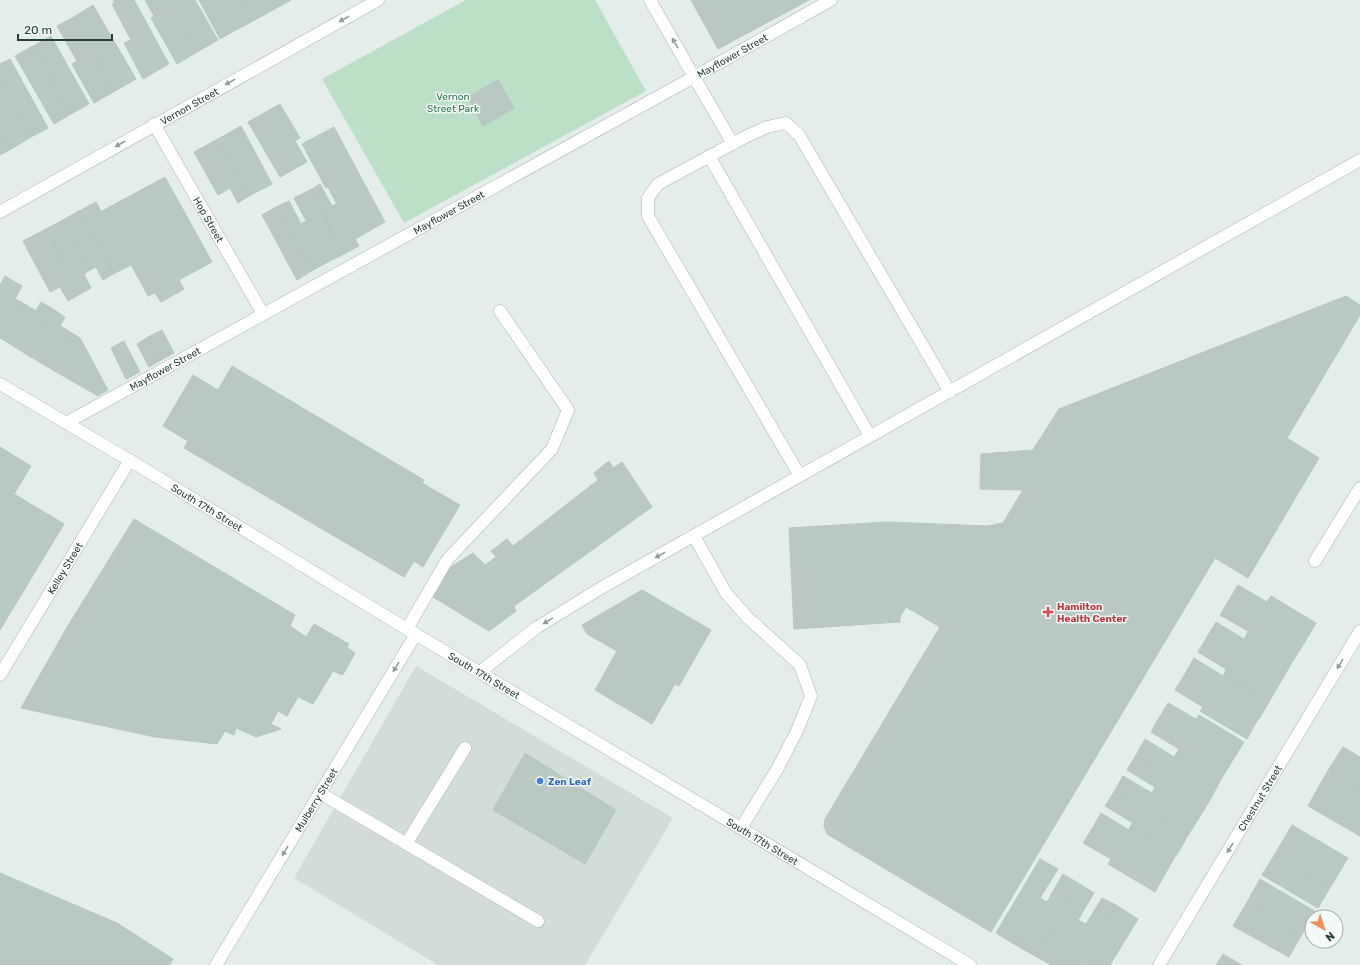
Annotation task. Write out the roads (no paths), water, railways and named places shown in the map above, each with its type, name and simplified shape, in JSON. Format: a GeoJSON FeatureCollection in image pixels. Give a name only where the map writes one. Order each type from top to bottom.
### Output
{"type":"FeatureCollection","features":[{"type":"Feature","properties":{"kind":"street","name":"Vernon Street"},"geometry":{"type":"LineString","coordinates":[[0,212],[154,124],[378,0]]}},
{"type":"Feature","properties":{"kind":"street"},"geometry":{"type":"LineString","coordinates":[[650,0],[733,144]]}},
{"type":"Feature","properties":{"kind":"street","name":"Mayflower Street"},"geometry":{"type":"LineString","coordinates":[[66,423],[831,0]]}},
{"type":"Feature","properties":{"kind":"street"},"geometry":{"type":"LineString","coordinates":[[800,476],[648,216],[648,198],[658,184],[767,127],[786,123],[799,135],[950,392]]}},
{"type":"Feature","properties":{"kind":"street","name":"Hop Street"},"geometry":{"type":"LineString","coordinates":[[154,124],[263,314]]}},
{"type":"Feature","properties":{"kind":"street"},"geometry":{"type":"LineString","coordinates":[[710,156],[870,436]]}},
{"type":"Feature","properties":{"kind":"street"},"geometry":{"type":"LineString","coordinates":[[480,672],[536,628],[601,588],[1360,160]]}},
{"type":"Feature","properties":{"kind":"street","name":"Mulberry Street"},"geometry":{"type":"LineString","coordinates":[[216,965],[320,793],[411,631],[447,560],[552,448],[568,410],[500,311]]}},
{"type":"Feature","properties":{"kind":"street","name":"South 17th Street"},"geometry":{"type":"LineString","coordinates":[[0,384],[130,460],[411,631],[970,965]]}},
{"type":"Feature","properties":{"kind":"street","name":"Kelley Street"},"geometry":{"type":"LineString","coordinates":[[0,675],[130,460]]}},
{"type":"Feature","properties":{"kind":"street"},"geometry":{"type":"LineString","coordinates":[[1315,561],[1360,488]]}},
{"type":"Feature","properties":{"kind":"street"},"geometry":{"type":"LineString","coordinates":[[694,536],[726,593],[747,617],[800,665],[811,696],[797,731],[779,765],[741,828]]}},
{"type":"Feature","properties":{"kind":"street","name":"Chestnut Street"},"geometry":{"type":"LineString","coordinates":[[1159,965],[1360,631]]}},
{"type":"Feature","properties":{"kind":"street"},"geometry":{"type":"LineString","coordinates":[[406,844],[465,748]]}},
{"type":"Feature","properties":{"kind":"street"},"geometry":{"type":"LineString","coordinates":[[320,793],[538,921]]}},
{"type":"Feature","properties":{"kind":"place","name":"Hamilton Health Center"},"geometry":{"type":"Point","coordinates":[1048,612]}},
{"type":"Feature","properties":{"kind":"place","name":"Zen Leaf"},"geometry":{"type":"Point","coordinates":[540,781]}},
{"type":"Feature","properties":{"kind":"park label","name":"Vernon Street Park"},"geometry":{"type":"Point","coordinates":[453,102]}}]}
